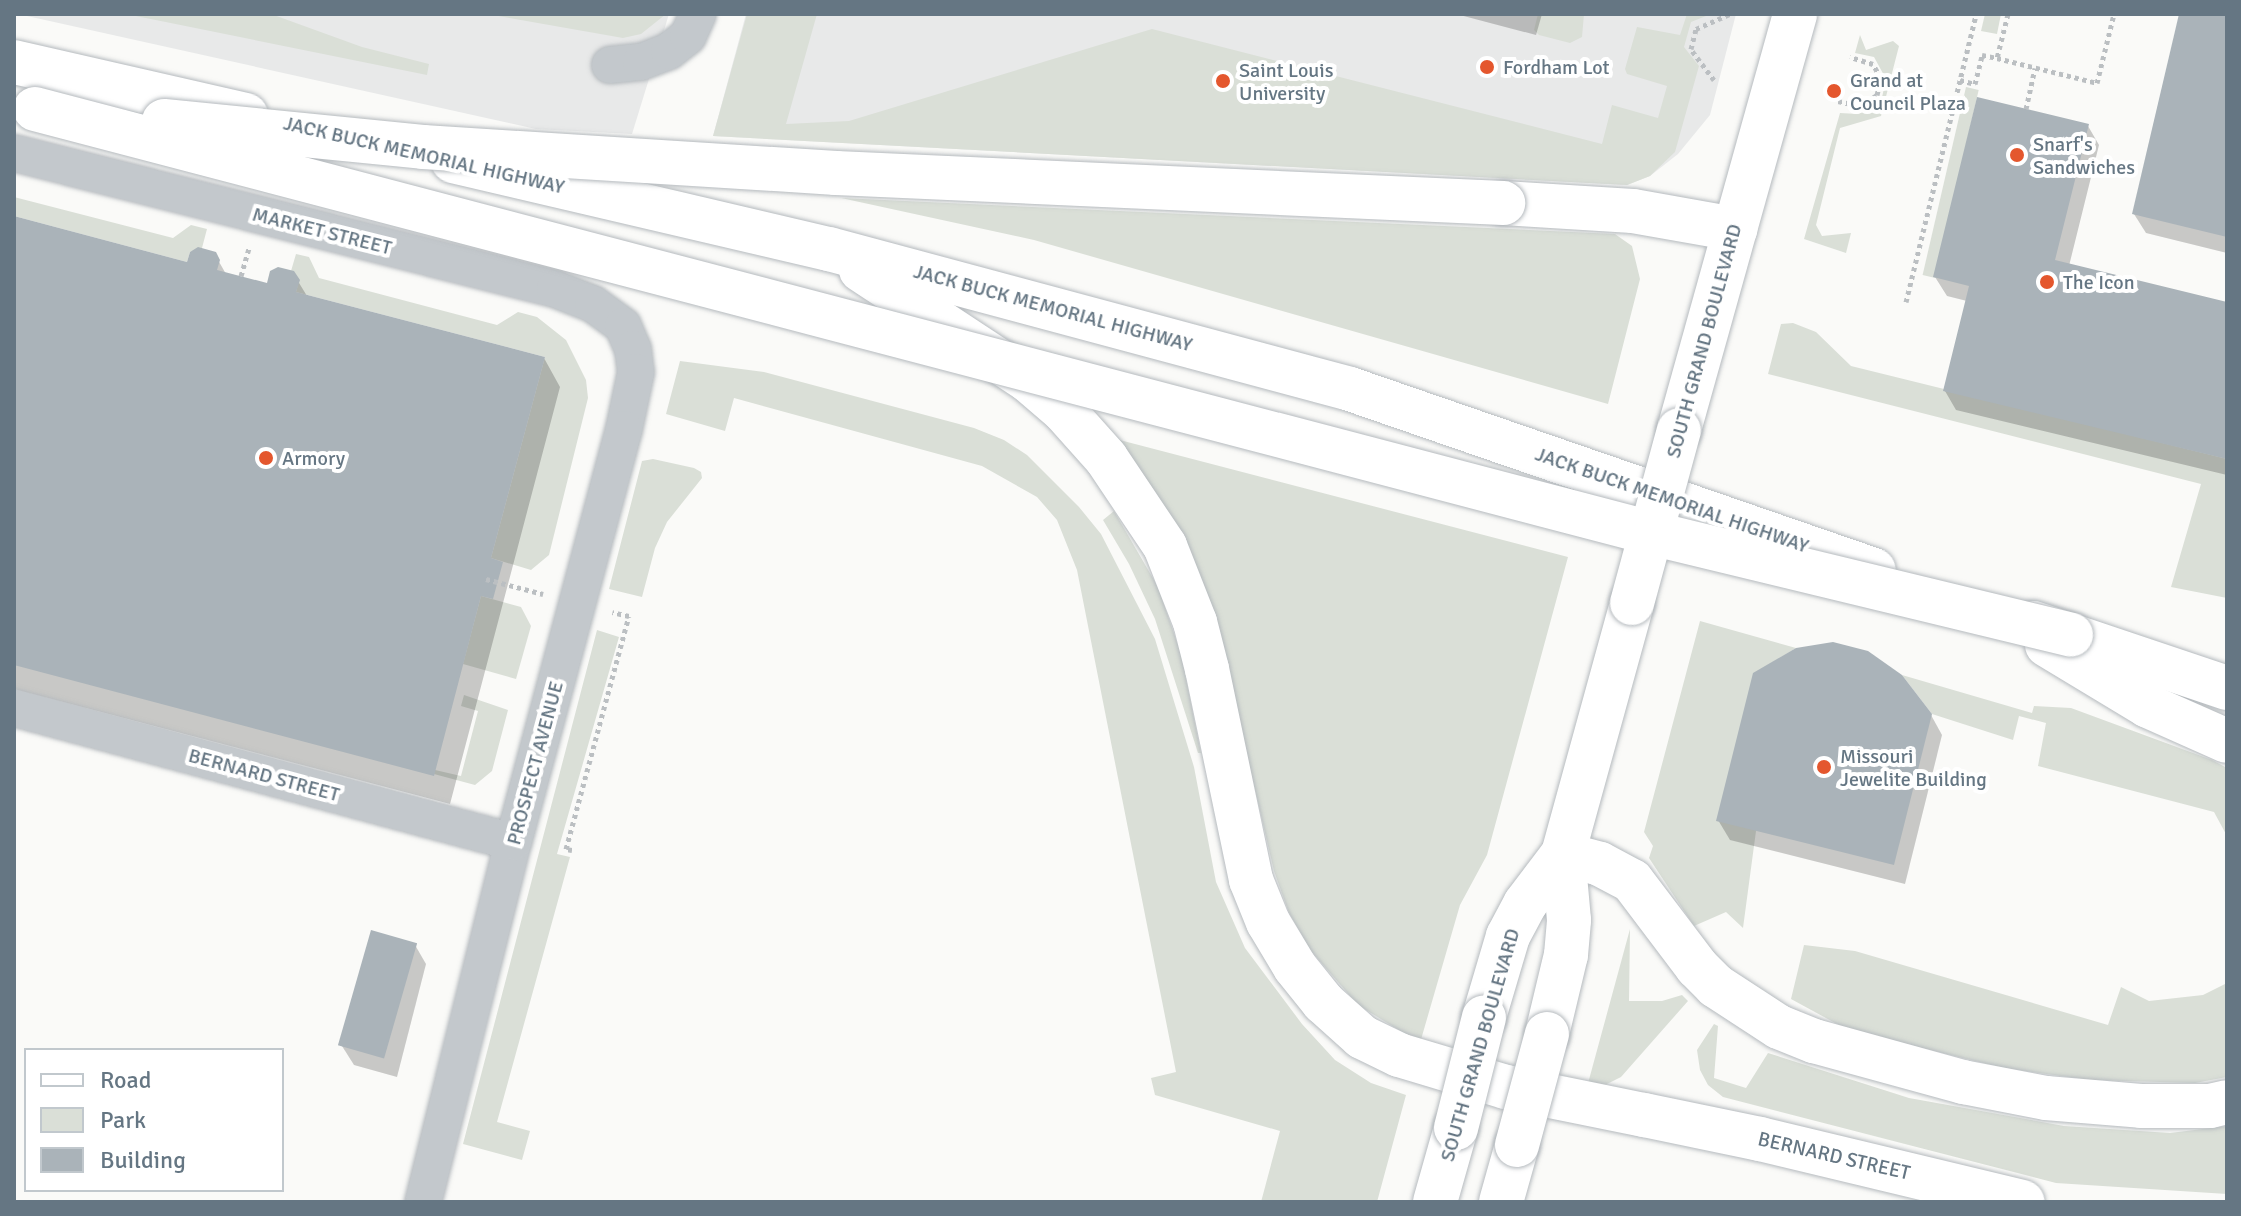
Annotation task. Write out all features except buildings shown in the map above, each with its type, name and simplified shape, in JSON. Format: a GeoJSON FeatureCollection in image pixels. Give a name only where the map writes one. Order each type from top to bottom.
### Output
{"type":"FeatureCollection","features":[{"type":"Feature","properties":{"kind":"main road","name":"SOUTH GRAND BOULEVARD"},"geometry":{"type":"LineString","coordinates":[[1501,1202],[1566,955],[1569,920],[1563,854],[1795,14]]}},
{"type":"Feature","properties":{"kind":"main road","name":"JACK BUCK MEMORIAL HIGHWAY"},"geometry":{"type":"LineString","coordinates":[[14,62],[829,249],[1350,389],[2227,688]]}},
{"type":"Feature","properties":{"kind":"main road"},"geometry":{"type":"LineString","coordinates":[[24,106],[423,147],[836,173],[1503,203],[1668,215],[1735,229]]}},
{"type":"Feature","properties":{"kind":"main road","name":"JACK BUCK MEMORIAL HIGHWAY"},"geometry":{"type":"LineString","coordinates":[[24,106],[1655,534],[2227,670]]}},
{"type":"Feature","properties":{"kind":"main road","name":"BERNARD STREET"},"geometry":{"type":"LineString","coordinates":[[829,249],[1028,380],[1074,422],[1106,458],[1138,504],[1165,546],[1195,622],[1251,880],[1268,922],[1295,967],[1323,1002],[1362,1037],[1399,1055],[1506,1087],[1760,1139],[2023,1202]]}},
{"type":"Feature","properties":{"kind":"main road"},"geometry":{"type":"LineString","coordinates":[[1987,607],[2148,706],[2227,741]]}},
{"type":"Feature","properties":{"kind":"main road","name":"SOUTH GRAND BOULEVARD"},"geometry":{"type":"LineString","coordinates":[[1435,1202],[1508,936],[1525,904],[1563,854]]}},
{"type":"Feature","properties":{"kind":"main road"},"geometry":{"type":"LineString","coordinates":[[1563,854],[1600,864],[1632,881],[1716,986],[1779,1027],[1882,1062],[2046,1098],[2141,1106],[2210,1106],[2227,1102]]}},
{"type":"Feature","properties":{"kind":"street"},"geometry":{"type":"LineString","coordinates":[[610,65],[641,62],[669,51],[688,36],[698,14]]}},
{"type":"Feature","properties":{"kind":"street","name":"MARKET STREET"},"geometry":{"type":"LineString","coordinates":[[14,153],[555,289],[593,304],[623,326]]}},
{"type":"Feature","properties":{"kind":"street","name":"PROSPECT AVENUE"},"geometry":{"type":"LineString","coordinates":[[423,1202],[513,842],[632,394],[636,372],[633,349],[623,326]]}},
{"type":"Feature","properties":{"kind":"street","name":"BERNARD STREET"},"geometry":{"type":"LineString","coordinates":[[14,708],[513,842]]}},
{"type":"Feature","properties":{"kind":"path"},"geometry":{"type":"LineString","coordinates":[[1714,80],[1691,49],[1696,29],[1730,14]]}},
{"type":"Feature","properties":{"kind":"path"},"geometry":{"type":"LineString","coordinates":[[1906,302],[1976,14]]}},
{"type":"Feature","properties":{"kind":"path"},"geometry":{"type":"LineString","coordinates":[[1997,58],[2008,14]]}},
{"type":"Feature","properties":{"kind":"path"},"geometry":{"type":"LineString","coordinates":[[1960,80],[1975,84],[1982,55],[2097,83],[2114,14]]}},
{"type":"Feature","properties":{"kind":"path"},"geometry":{"type":"LineString","coordinates":[[1838,101],[1860,106],[1877,95],[1881,78],[1873,64],[1850,57]]}},
{"type":"Feature","properties":{"kind":"path"},"geometry":{"type":"LineString","coordinates":[[2026,109],[2035,68]]}},
{"type":"Feature","properties":{"kind":"path"},"geometry":{"type":"LineString","coordinates":[[241,276],[245,262]]}},
{"type":"Feature","properties":{"kind":"path"},"geometry":{"type":"LineString","coordinates":[[486,579],[544,595]]}},
{"type":"Feature","properties":{"kind":"path"},"geometry":{"type":"LineString","coordinates":[[572,850],[566,849],[629,616],[603,610]]}},
{"type":"Feature","properties":{"kind":"shaded area"},"geometry":{"type":"Polygon","coordinates":[[[18,14],[669,14],[632,134],[536,129],[18,14]]]}},
{"type":"Feature","properties":{"kind":"shaded area","name":"Saint Louis University"},"geometry":{"type":"Polygon","coordinates":[[[746,14],[1736,14],[1710,115],[1678,154],[1650,176],[1627,185],[713,136],[746,14]]]}},
{"type":"Feature","properties":{"kind":"green space"},"geometry":{"type":"Polygon","coordinates":[[[126,14],[271,14],[362,47],[429,64],[427,75],[126,14]]]}},
{"type":"Feature","properties":{"kind":"green space"},"geometry":{"type":"Polygon","coordinates":[[[487,14],[666,14],[641,34],[623,38],[487,14]]]}},
{"type":"Feature","properties":{"kind":"green space"},"geometry":{"type":"Polygon","coordinates":[[[747,14],[817,14],[786,124],[849,121],[1152,29],[1602,144],[1612,105],[1658,118],[1667,86],[1627,74],[1625,69],[1637,27],[1680,35],[1687,14],[1711,14],[1691,22],[1684,47],[1699,66],[1675,152],[1650,176],[1627,185],[713,136],[747,14]]]}},
{"type":"Feature","properties":{"kind":"green space"},"geometry":{"type":"Polygon","coordinates":[[[1538,14],[1584,14],[1582,37],[1570,43],[1539,35],[1534,30],[1538,14]]]}},
{"type":"Feature","properties":{"kind":"green space"},"geometry":{"type":"Polygon","coordinates":[[[1985,14],[2001,14],[1997,34],[1981,31],[1985,14]]]}},
{"type":"Feature","properties":{"kind":"green space"},"geometry":{"type":"Polygon","coordinates":[[[1860,35],[1866,50],[1893,41],[1899,46],[1881,116],[1840,128],[1816,225],[1822,236],[1851,233],[1846,253],[1804,239],[1840,113],[1858,114],[1881,102],[1886,79],[1874,57],[1855,53],[1860,35]]]}},
{"type":"Feature","properties":{"kind":"green space"},"geometry":{"type":"Polygon","coordinates":[[[1966,87],[1979,90],[1935,278],[1923,275],[1966,87]]]}},
{"type":"Feature","properties":{"kind":"green space"},"geometry":{"type":"Polygon","coordinates":[[[14,197],[173,238],[191,225],[207,229],[202,248],[190,252],[187,262],[14,216],[14,197]]]}},
{"type":"Feature","properties":{"kind":"green space"},"geometry":{"type":"Polygon","coordinates":[[[841,198],[1615,234],[1632,246],[1640,279],[1608,404],[1034,240],[841,198]]]}},
{"type":"Feature","properties":{"kind":"green space"},"geometry":{"type":"Polygon","coordinates":[[[296,254],[309,257],[319,278],[497,325],[518,312],[537,317],[566,340],[586,380],[588,398],[549,555],[531,570],[491,558],[545,357],[296,292],[299,280],[291,271],[296,254]]]}},
{"type":"Feature","properties":{"kind":"green space"},"geometry":{"type":"Polygon","coordinates":[[[1793,323],[1816,332],[1851,366],[2227,459],[2227,598],[2171,587],[2201,484],[1768,374],[1781,324],[1793,323]]]}},
{"type":"Feature","properties":{"kind":"green space"},"geometry":{"type":"Polygon","coordinates":[[[680,361],[764,372],[974,428],[1004,440],[1027,455],[1079,507],[1101,534],[1155,639],[1194,767],[1216,882],[1245,948],[1302,1024],[1335,1060],[1371,1083],[1406,1095],[1377,1202],[1261,1202],[1280,1131],[1155,1095],[1151,1078],[1176,1072],[1077,570],[1057,520],[1037,497],[982,466],[734,398],[725,431],[666,414],[680,361]]]}},
{"type":"Feature","properties":{"kind":"green space"},"geometry":{"type":"Polygon","coordinates":[[[1112,438],[1568,557],[1487,855],[1460,905],[1420,1043],[1358,1005],[1311,951],[1289,913],[1274,871],[1239,721],[1112,438]]]}},
{"type":"Feature","properties":{"kind":"green space"},"geometry":{"type":"Polygon","coordinates":[[[653,459],[694,468],[701,472],[702,478],[667,522],[655,548],[642,597],[609,589],[642,461],[653,459]]]}},
{"type":"Feature","properties":{"kind":"green space"},"geometry":{"type":"Polygon","coordinates":[[[1114,511],[1158,587],[1181,654],[1201,753],[1198,753],[1155,619],[1129,564],[1103,520],[1114,511]]]}},
{"type":"Feature","properties":{"kind":"green space"},"geometry":{"type":"Polygon","coordinates":[[[481,596],[521,607],[531,626],[516,679],[463,664],[481,596]]]}},
{"type":"Feature","properties":{"kind":"green space"},"geometry":{"type":"Polygon","coordinates":[[[1700,621],[1796,648],[1753,674],[1756,831],[1743,928],[1726,912],[1694,926],[1649,858],[1653,846],[1644,832],[1700,621]]]}},
{"type":"Feature","properties":{"kind":"green space"},"geometry":{"type":"Polygon","coordinates":[[[597,630],[619,637],[557,854],[570,857],[497,1122],[530,1131],[522,1160],[463,1144],[597,630]]]}},
{"type":"Feature","properties":{"kind":"green space"},"geometry":{"type":"Polygon","coordinates":[[[1902,675],[2032,713],[2034,706],[2071,708],[2212,760],[2227,768],[2227,836],[2214,812],[2038,766],[2046,723],[2019,716],[2013,740],[1932,714],[1902,675]]]}},
{"type":"Feature","properties":{"kind":"green space"},"geometry":{"type":"Polygon","coordinates":[[[464,695],[508,710],[492,771],[475,785],[434,774],[435,770],[461,776],[478,711],[461,706],[464,695]]]}},
{"type":"Feature","properties":{"kind":"green space"},"geometry":{"type":"Polygon","coordinates":[[[1630,929],[1629,1001],[1662,1001],[1682,995],[1688,1001],[1621,1077],[1601,1087],[1587,1087],[1630,929]]]}},
{"type":"Feature","properties":{"kind":"green space"},"geometry":{"type":"Polygon","coordinates":[[[1804,945],[1855,951],[2108,1025],[2121,987],[2149,1001],[2203,995],[2227,983],[2227,1077],[2195,1083],[2090,1080],[2004,1068],[1848,1030],[1791,999],[1804,945]]]}},
{"type":"Feature","properties":{"kind":"green space"},"geometry":{"type":"Polygon","coordinates":[[[1714,1024],[1718,1026],[1714,1078],[1746,1088],[1768,1053],[1909,1098],[2064,1126],[2170,1133],[2227,1126],[2227,1194],[2056,1183],[1723,1097],[1708,1085],[1700,1070],[1697,1050],[1714,1024]]]}},
{"type":"Feature","properties":{"kind":"place","name":"Fordham Lot"},"geometry":{"type":"Point","coordinates":[1487,67]}},
{"type":"Feature","properties":{"kind":"place","name":"Saint Louis University"},"geometry":{"type":"Point","coordinates":[1223,81]}},
{"type":"Feature","properties":{"kind":"place","name":"Grand at Council Plaza"},"geometry":{"type":"Point","coordinates":[1834,91]}},
{"type":"Feature","properties":{"kind":"place","name":"Snarf's Sandwiches"},"geometry":{"type":"Point","coordinates":[2017,155]}},
{"type":"Feature","properties":{"kind":"place","name":"The Icon"},"geometry":{"type":"Point","coordinates":[2047,282]}},
{"type":"Feature","properties":{"kind":"place","name":"Armory"},"geometry":{"type":"Point","coordinates":[266,458]}},
{"type":"Feature","properties":{"kind":"place","name":"Missouri Jewelite Building"},"geometry":{"type":"Point","coordinates":[1824,767]}}]}
